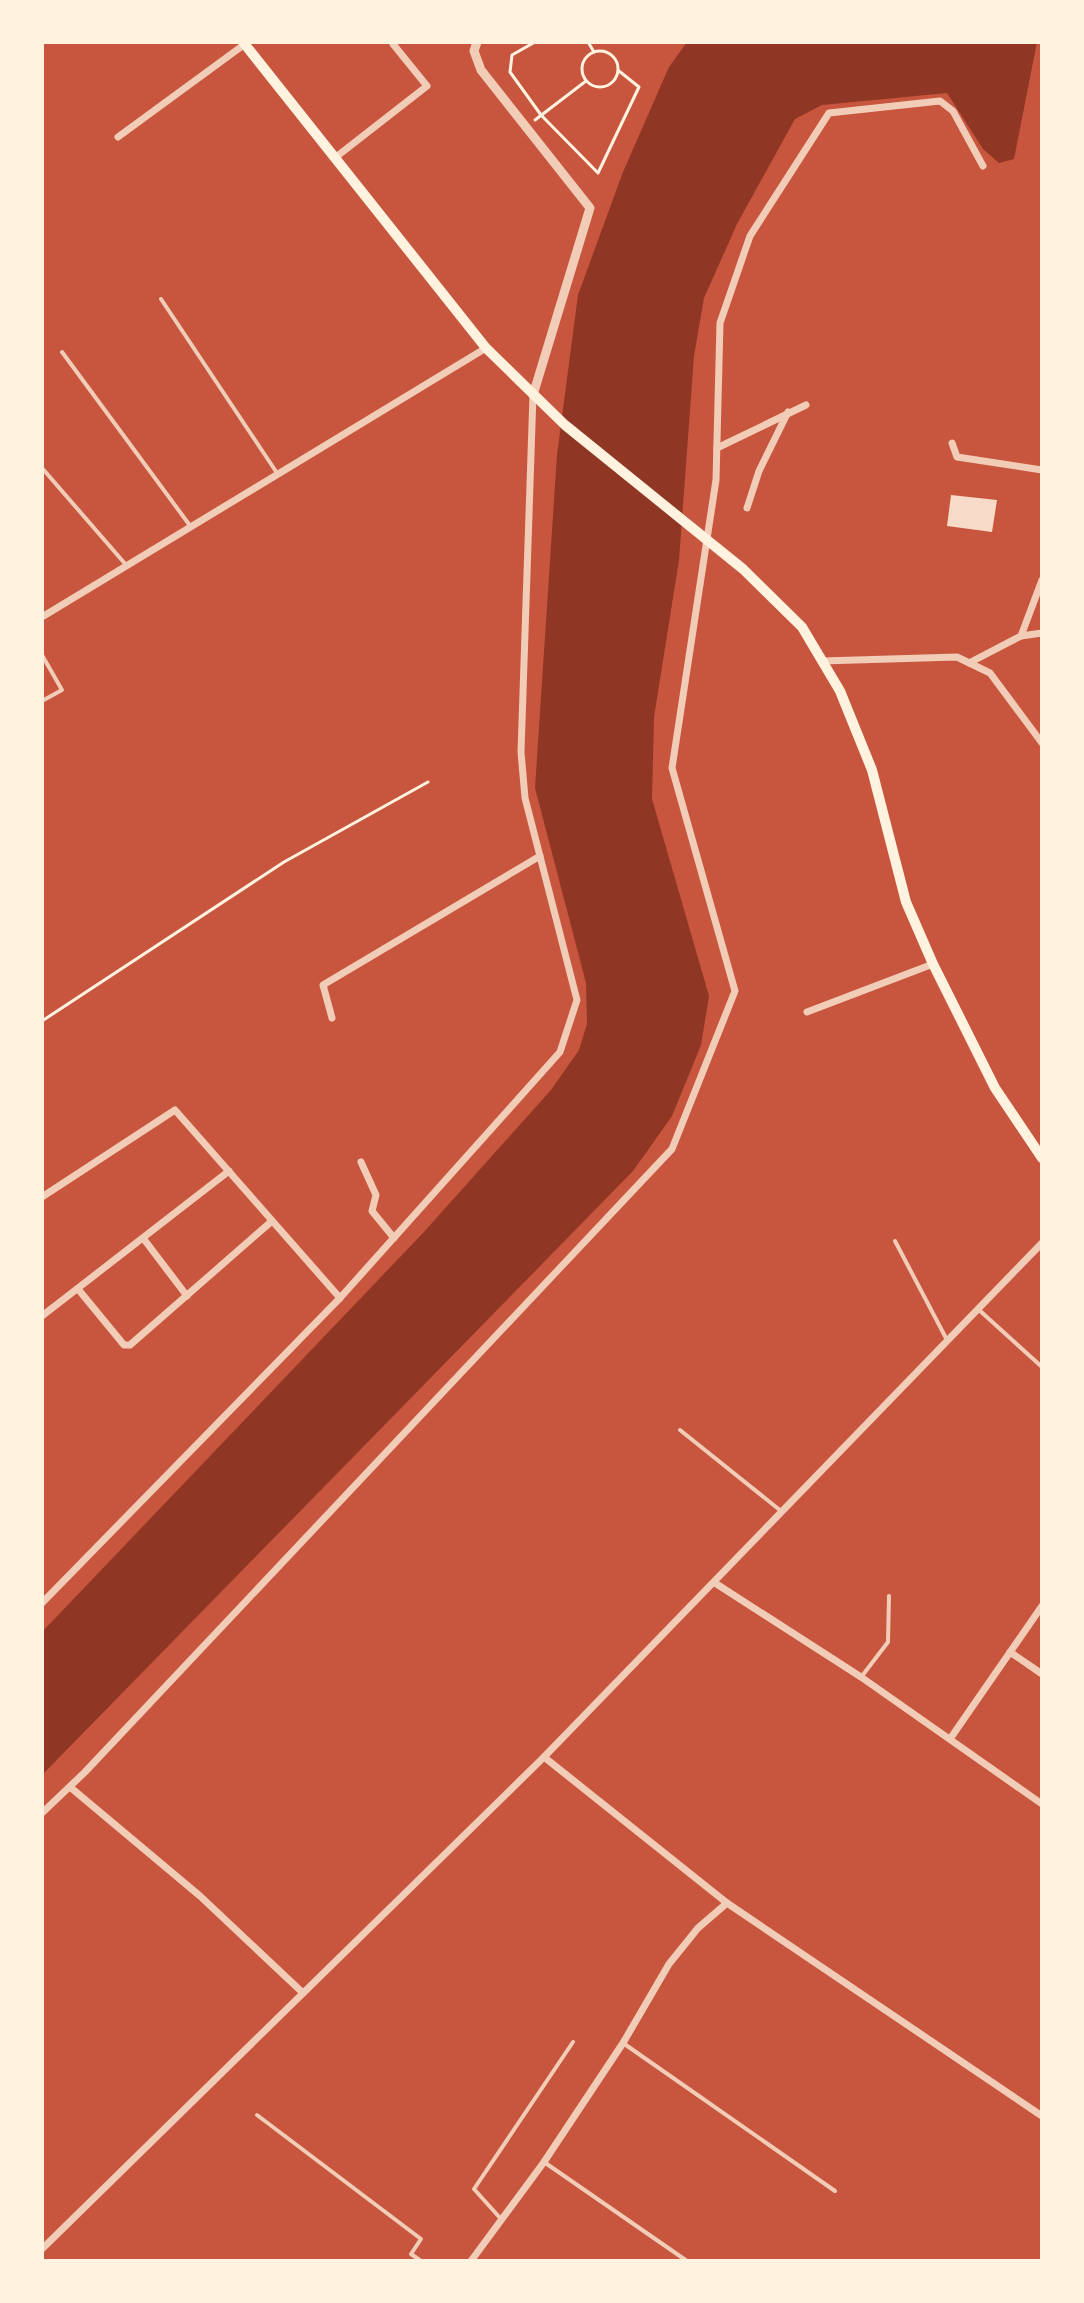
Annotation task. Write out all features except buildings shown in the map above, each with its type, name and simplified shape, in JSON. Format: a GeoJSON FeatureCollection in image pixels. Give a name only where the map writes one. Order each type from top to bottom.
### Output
{"type":"FeatureCollection","features":[{"type":"Feature","properties":{"kind":"main road"},"geometry":{"type":"LineString","coordinates":[[244,43],[486,348],[565,425],[709,540],[802,627],[840,691],[872,770],[906,902],[933,964],[995,1088],[1042,1158]]}},
{"type":"Feature","properties":{"kind":"street"},"geometry":{"type":"LineString","coordinates":[[336,157],[427,86],[393,44],[396,42]]}},
{"type":"Feature","properties":{"kind":"street"},"geometry":{"type":"LineString","coordinates":[[42,1603],[340,1298],[560,1052],[577,1000],[525,798],[521,752],[533,395],[590,208],[481,70],[474,51],[477,42]]}},
{"type":"Feature","properties":{"kind":"street"},"geometry":{"type":"LineString","coordinates":[[118,137],[244,43]]}},
{"type":"Feature","properties":{"kind":"street"},"geometry":{"type":"LineString","coordinates":[[42,1813],[70,1787],[672,1149],[735,991],[672,768],[709,540],[717,448],[720,323],[750,236],[829,113],[940,101],[953,111],[983,166]]}},
{"type":"Feature","properties":{"kind":"street"},"geometry":{"type":"LineString","coordinates":[[42,617],[486,348]]}},
{"type":"Feature","properties":{"kind":"street"},"geometry":{"type":"LineString","coordinates":[[717,448],[806,405]]}},
{"type":"Feature","properties":{"kind":"street"},"geometry":{"type":"LineString","coordinates":[[747,508],[759,471],[788,412]]}},
{"type":"Feature","properties":{"kind":"street"},"geometry":{"type":"LineString","coordinates":[[952,443],[957,457],[1042,470]]}},
{"type":"Feature","properties":{"kind":"street"},"geometry":{"type":"LineString","coordinates":[[1021,636],[1042,580]]}},
{"type":"Feature","properties":{"kind":"street"},"geometry":{"type":"LineString","coordinates":[[969,663],[1021,636],[1042,633]]}},
{"type":"Feature","properties":{"kind":"street"},"geometry":{"type":"LineString","coordinates":[[822,661],[957,657],[990,673],[1042,743]]}},
{"type":"Feature","properties":{"kind":"street"},"geometry":{"type":"LineString","coordinates":[[332,1018],[323,985],[540,856]]}},
{"type":"Feature","properties":{"kind":"street"},"geometry":{"type":"LineString","coordinates":[[807,1012],[933,964]]}},
{"type":"Feature","properties":{"kind":"street"},"geometry":{"type":"LineString","coordinates":[[42,1197],[175,1110],[340,1298]]}},
{"type":"Feature","properties":{"kind":"street"},"geometry":{"type":"LineString","coordinates":[[361,1162],[376,1195],[372,1211],[394,1238]]}},
{"type":"Feature","properties":{"kind":"street"},"geometry":{"type":"LineString","coordinates":[[42,1316],[229,1171]]}},
{"type":"Feature","properties":{"kind":"street"},"geometry":{"type":"LineString","coordinates":[[78,1289],[124,1345],[130,1345],[272,1221]]}},
{"type":"Feature","properties":{"kind":"street"},"geometry":{"type":"LineString","coordinates":[[143,1238],[187,1296]]}},
{"type":"Feature","properties":{"kind":"street"},"geometry":{"type":"LineString","coordinates":[[42,2249],[544,1757],[1042,1243]]}},
{"type":"Feature","properties":{"kind":"street"},"geometry":{"type":"LineString","coordinates":[[715,1583],[861,1677],[1042,1804]]}},
{"type":"Feature","properties":{"kind":"street"},"geometry":{"type":"LineString","coordinates":[[950,1739],[1042,1606]]}},
{"type":"Feature","properties":{"kind":"street"},"geometry":{"type":"LineString","coordinates":[[1010,1652],[1042,1674]]}},
{"type":"Feature","properties":{"kind":"street"},"geometry":{"type":"LineString","coordinates":[[544,1757],[727,1903],[1042,2116]]}},
{"type":"Feature","properties":{"kind":"street"},"geometry":{"type":"LineString","coordinates":[[70,1787],[200,1896],[303,1993]]}},
{"type":"Feature","properties":{"kind":"street"},"geometry":{"type":"LineString","coordinates":[[471,2261],[544,2162],[623,2043],[649,1992],[688,1938],[727,1903]]}},
{"type":"Feature","properties":{"kind":"lane"},"geometry":{"type":"LineString","coordinates":[[161,299],[278,475]]}},
{"type":"Feature","properties":{"kind":"lane"},"geometry":{"type":"LineString","coordinates":[[62,352],[191,527]]}},
{"type":"Feature","properties":{"kind":"lane"},"geometry":{"type":"LineString","coordinates":[[42,468],[127,566]]}},
{"type":"Feature","properties":{"kind":"lane"},"geometry":{"type":"LineString","coordinates":[[42,655],[62,690],[42,701]]}},
{"type":"Feature","properties":{"kind":"lane"},"geometry":{"type":"LineString","coordinates":[[895,1241],[947,1340]]}},
{"type":"Feature","properties":{"kind":"lane"},"geometry":{"type":"LineString","coordinates":[[978,1309],[1042,1367]]}},
{"type":"Feature","properties":{"kind":"lane"},"geometry":{"type":"LineString","coordinates":[[680,1430],[783,1512]]}},
{"type":"Feature","properties":{"kind":"lane"},"geometry":{"type":"LineString","coordinates":[[861,1677],[888,1642],[889,1596]]}},
{"type":"Feature","properties":{"kind":"lane"},"geometry":{"type":"LineString","coordinates":[[501,2219],[474,2189],[573,2042]]}},
{"type":"Feature","properties":{"kind":"lane"},"geometry":{"type":"LineString","coordinates":[[623,2043],[835,2191]]}},
{"type":"Feature","properties":{"kind":"lane"},"geometry":{"type":"LineString","coordinates":[[257,2115],[421,2239],[411,2254],[421,2261]]}},
{"type":"Feature","properties":{"kind":"lane"},"geometry":{"type":"LineString","coordinates":[[544,2162],[687,2261]]}},
{"type":"Feature","properties":{"kind":"path"},"geometry":{"type":"LineString","coordinates":[[535,42],[512,55],[510,72],[541,115],[598,173],[639,87],[619,71],[608,53],[594,52],[583,61],[582,75],[599,88],[606,87],[619,71]]}},
{"type":"Feature","properties":{"kind":"path"},"geometry":{"type":"LineString","coordinates":[[588,42],[594,52]]}},
{"type":"Feature","properties":{"kind":"path"},"geometry":{"type":"LineString","coordinates":[[526,127],[586,81]]}},
{"type":"Feature","properties":{"kind":"path"},"geometry":{"type":"LineString","coordinates":[[42,1021],[284,862],[428,782]]}},
{"type":"Feature","properties":{"kind":"shaded area"},"geometry":{"type":"Polygon","coordinates":[[[687,42],[1037,42],[1014,159],[999,163],[983,149],[947,93],[822,105],[795,119],[737,224],[704,298],[694,356],[679,560],[654,717],[652,799],[709,996],[701,1045],[672,1116],[633,1171],[42,1775],[42,1632],[423,1233],[551,1090],[579,1050],[587,1024],[586,983],[535,788],[557,455],[578,295],[623,172],[669,67],[687,42]]]}}]}
